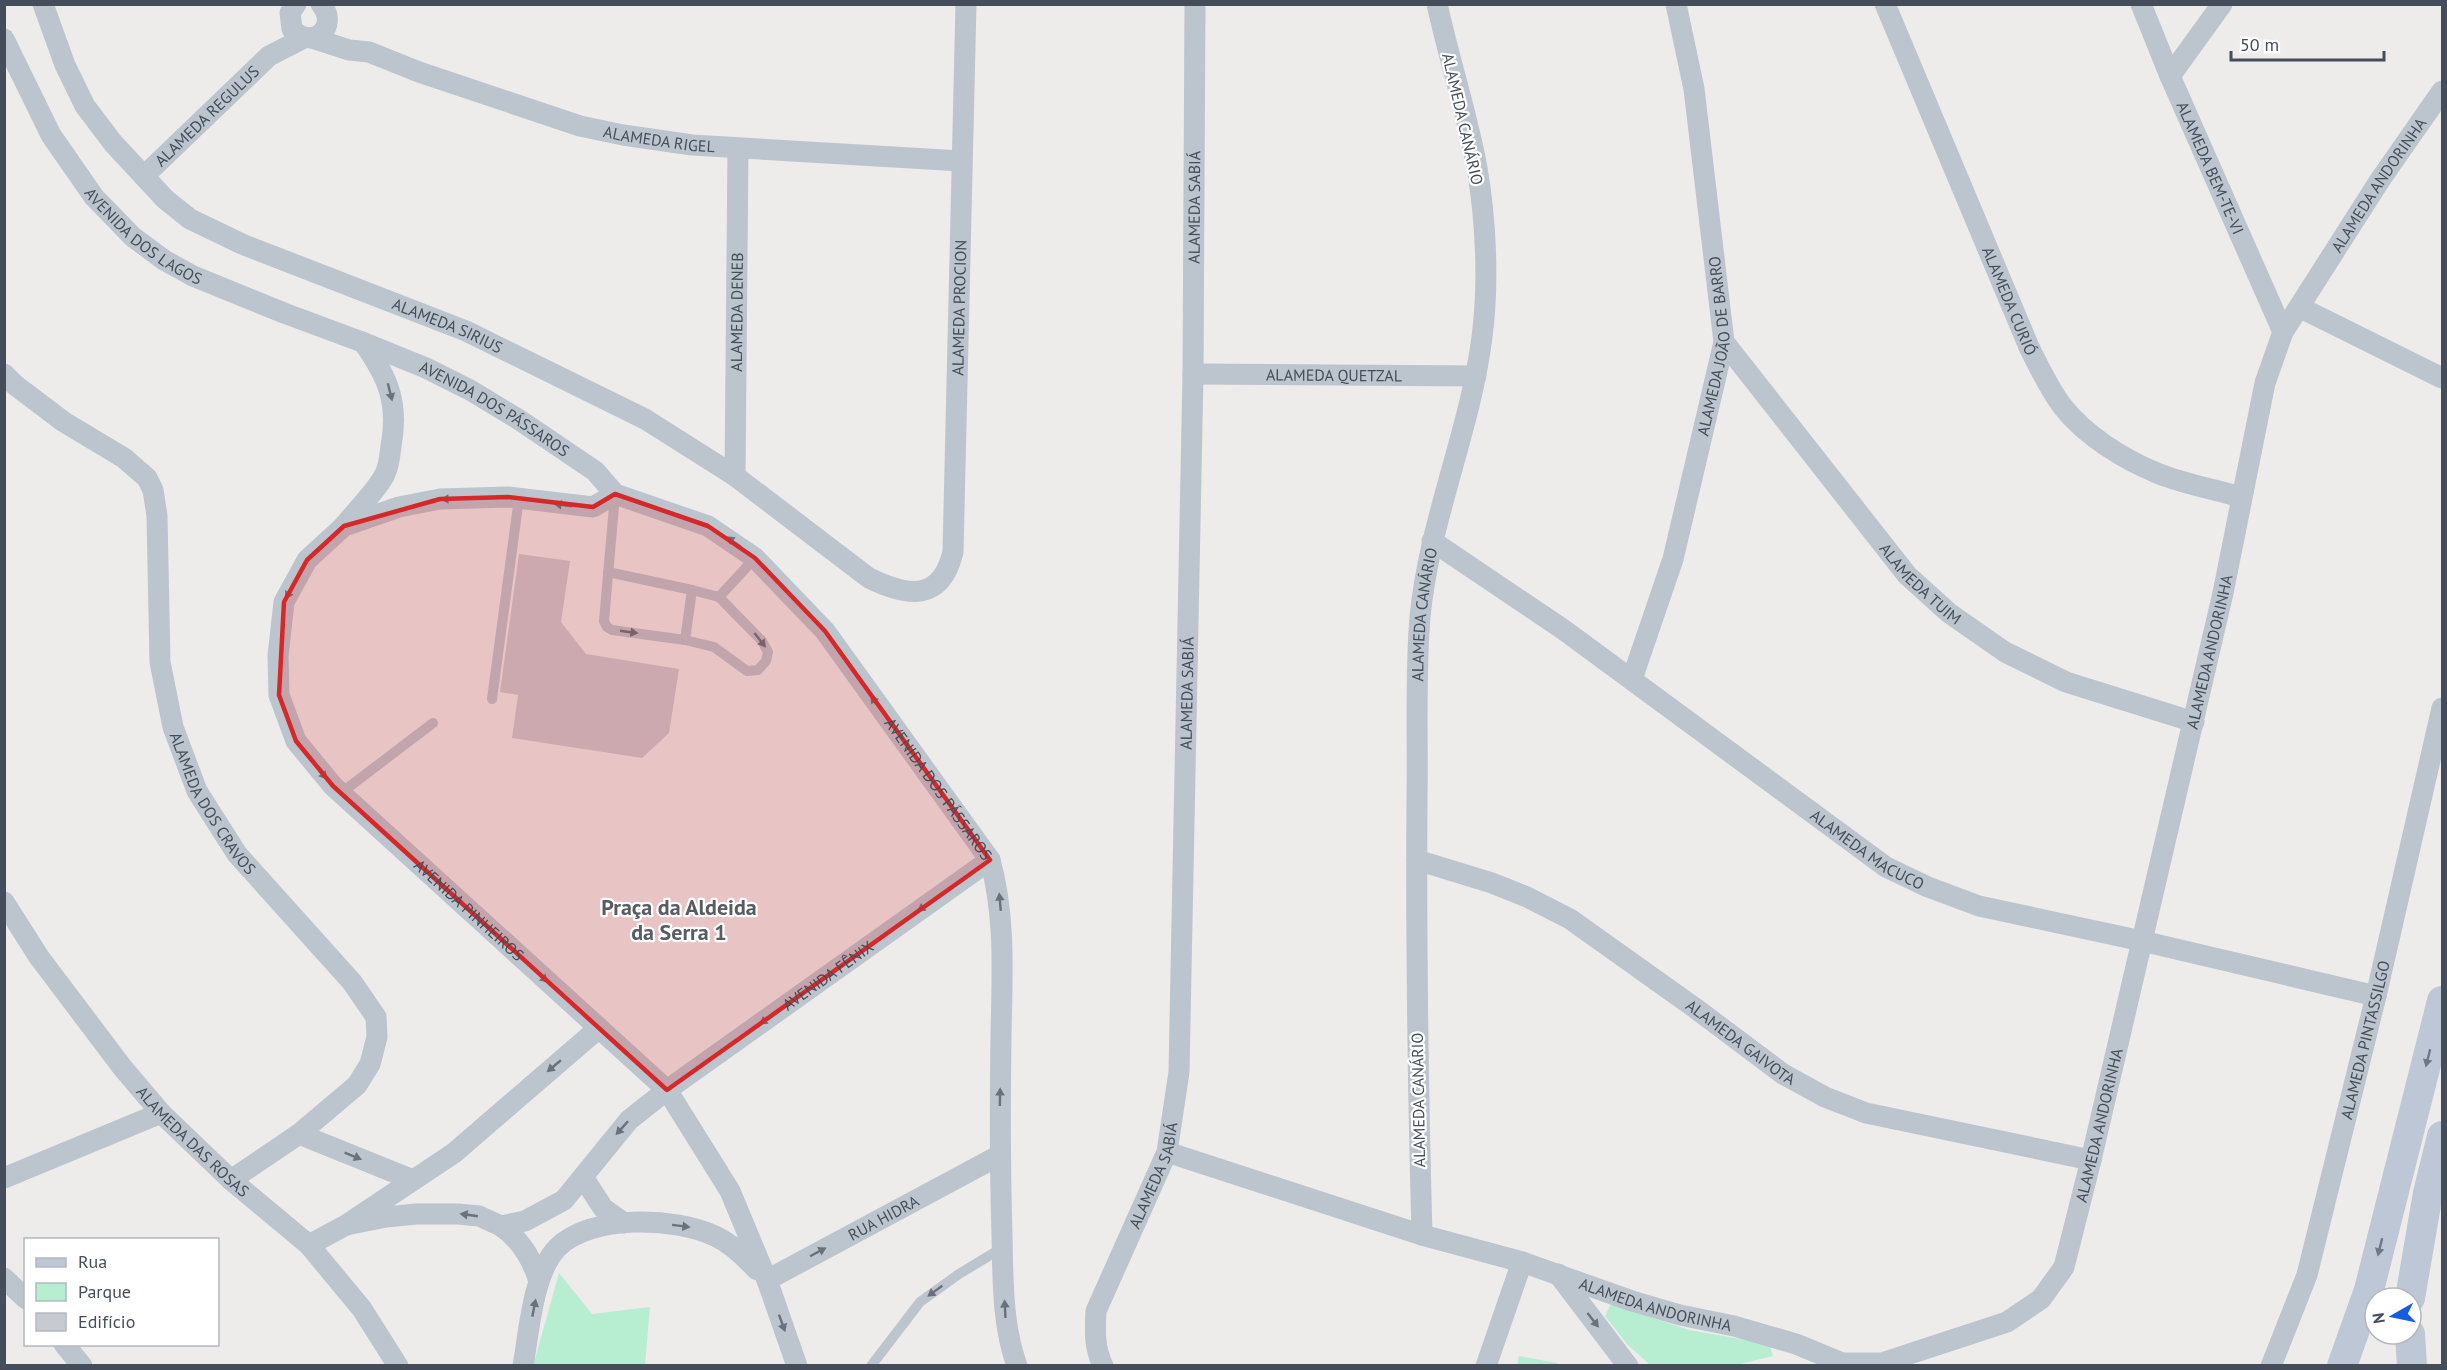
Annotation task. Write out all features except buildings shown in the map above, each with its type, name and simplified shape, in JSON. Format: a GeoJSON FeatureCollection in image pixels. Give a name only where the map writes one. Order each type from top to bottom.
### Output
{"type":"FeatureCollection","features":[{"type":"Feature","properties":{"kind":"main road"},"geometry":{"type":"LineString","coordinates":[[2342,1365],[2369,1290],[2442,1001]]}},
{"type":"Feature","properties":{"kind":"main road"},"geometry":{"type":"LineString","coordinates":[[2412,1286],[2426,1204],[2442,1136]]}},
{"type":"Feature","properties":{"kind":"main road"},"geometry":{"type":"LineString","coordinates":[[2411,1346],[2412,1365]]}},
{"type":"Feature","properties":{"kind":"street","name":"ALAMEDA SIRIUS"},"geometry":{"type":"LineString","coordinates":[[43,4],[65,65],[85,106],[113,143],[165,199],[190,219],[242,244],[466,331],[645,419],[735,477],[869,578],[891,589],[917,592]]}},
{"type":"Feature","properties":{"kind":"street","name":"ALAMEDA PROCION"},"geometry":{"type":"LineString","coordinates":[[917,592],[929,589],[940,582],[950,566],[953,552],[966,4]]}},
{"type":"Feature","properties":{"kind":"street","name":"ALAMEDA SABIÁ"},"geometry":{"type":"LineString","coordinates":[[1103,1365],[1096,1352],[1094,1334],[1096,1311],[1167,1152],[1179,1072],[1193,374],[1195,4]]}},
{"type":"Feature","properties":{"kind":"street","name":"ALAMEDA CANÁRIO"},"geometry":{"type":"LineString","coordinates":[[1422,1235],[1417,1051],[1420,619],[1432,541],[1458,457],[1483,334],[1484,227],[1477,169],[1437,4]]}},
{"type":"Feature","properties":{"kind":"street","name":"ALAMEDA JOÃO DE BARRO"},"geometry":{"type":"LineString","coordinates":[[1632,679],[1673,559],[1724,342],[1694,89],[1676,4]]}},
{"type":"Feature","properties":{"kind":"street","name":"ALAMEDA CURIÓ"},"geometry":{"type":"LineString","coordinates":[[1885,4],[2029,347],[2044,379],[2063,407],[2080,425],[2110,448],[2157,473],[2241,497]]}},
{"type":"Feature","properties":{"kind":"street","name":"ALAMEDA BEM-TE-VI"},"geometry":{"type":"LineString","coordinates":[[2141,4],[2170,76],[2283,332]]}},
{"type":"Feature","properties":{"kind":"street"},"geometry":{"type":"LineString","coordinates":[[2170,76],[2222,4]]}},
{"type":"Feature","properties":{"kind":"street","name":"ALAMEDA REGULUS"},"geometry":{"type":"LineString","coordinates":[[270,56],[290,11]]}},
{"type":"Feature","properties":{"kind":"street"},"geometry":{"type":"LineString","coordinates":[[290,11],[292,29],[308,38]]}},
{"type":"Feature","properties":{"kind":"street","name":"ALAMEDA REGULUS"},"geometry":{"type":"LineString","coordinates":[[144,176],[270,56],[325,29],[328,12]]}},
{"type":"Feature","properties":{"kind":"street","name":"ALAMEDA RIGEL"},"geometry":{"type":"LineString","coordinates":[[328,12],[369,52]]}},
{"type":"Feature","properties":{"kind":"street","name":"ALAMEDA RIGEL"},"geometry":{"type":"LineString","coordinates":[[308,38],[349,50],[369,52],[419,72],[580,126],[623,135],[692,146],[961,161]]}},
{"type":"Feature","properties":{"kind":"street","name":"AVENIDA DOS LAGOS"},"geometry":{"type":"LineString","coordinates":[[4,39],[51,135],[94,197],[133,237],[164,260],[193,276],[362,342]]}},
{"type":"Feature","properties":{"kind":"street","name":"ALAMEDA ANDORINHA"},"geometry":{"type":"LineString","coordinates":[[1167,1152],[1422,1235],[1522,1262],[1632,1301],[1796,1344],[1838,1364],[1882,1364],[2007,1322],[2041,1299],[2064,1267],[2091,1161],[2223,593],[2265,383],[2283,332],[2380,180],[2442,91]]}},
{"type":"Feature","properties":{"kind":"street","name":"ALAMEDA DENEB"},"geometry":{"type":"LineString","coordinates":[[735,477],[738,148]]}},
{"type":"Feature","properties":{"kind":"street"},"geometry":{"type":"LineString","coordinates":[[2299,307],[2442,378]]}},
{"type":"Feature","properties":{"kind":"street","name":"AVENIDA DOS PÁSSAROS"},"geometry":{"type":"LineString","coordinates":[[362,342],[426,368],[470,390],[595,471],[615,494],[708,526],[755,558],[825,632],[990,860],[999,891],[1002,932],[1000,1155],[1002,1248],[1006,1319],[1017,1365]]}},
{"type":"Feature","properties":{"kind":"street","name":"AVENIDA PINHEIROS"},"geometry":{"type":"LineString","coordinates":[[362,342],[380,365],[391,389],[394,433],[385,474],[344,526],[307,560],[284,602],[278,656],[279,695],[297,741],[341,793],[667,1090],[729,1191],[766,1280]]}},
{"type":"Feature","properties":{"kind":"street","name":"ALAMEDA TUIM"},"geometry":{"type":"LineString","coordinates":[[1724,342],[1907,575],[1949,613],[2005,652],[2066,682],[2194,722]]}},
{"type":"Feature","properties":{"kind":"street","name":"ALAMEDA QUETZAL"},"geometry":{"type":"LineString","coordinates":[[1193,374],[1476,376]]}},
{"type":"Feature","properties":{"kind":"street","name":"ALAMEDA DOS CRAVOS"},"geometry":{"type":"LineString","coordinates":[[8,381],[64,422],[124,458],[147,478],[153,490],[156,510],[160,662],[173,727],[197,791],[237,854],[352,982],[376,1017],[377,1037],[370,1064],[357,1085],[299,1134],[231,1180]]}},
{"type":"Feature","properties":{"kind":"street"},"geometry":{"type":"LineString","coordinates":[[514,498],[593,507],[615,494]]}},
{"type":"Feature","properties":{"kind":"street","name":"AVENIDA PINHEIROS"},"geometry":{"type":"LineString","coordinates":[[344,526],[399,507],[440,500],[514,498]]}},
{"type":"Feature","properties":{"kind":"street","name":"ALAMEDA MACUCO"},"geometry":{"type":"LineString","coordinates":[[1432,541],[1564,630],[1886,867],[1928,887],[1978,906],[2142,941],[2376,996]]}},
{"type":"Feature","properties":{"kind":"street","name":"ALAMEDA PINTASSILGO"},"geometry":{"type":"LineString","coordinates":[[2271,1365],[2307,1275],[2376,996],[2442,708]]}},
{"type":"Feature","properties":{"kind":"street","name":"AVENIDA FÊNIX"},"geometry":{"type":"LineString","coordinates":[[501,1226],[525,1221],[564,1200],[629,1120],[667,1090],[990,860]]}},
{"type":"Feature","properties":{"kind":"street","name":"ALAMEDA GAIVOTA"},"geometry":{"type":"LineString","coordinates":[[1417,860],[1492,883],[1527,897],[1570,920],[1695,1008],[1783,1074],[1825,1097],[1866,1113],[2091,1161]]}},
{"type":"Feature","properties":{"kind":"street","name":"ALAMEDA DAS ROSAS"},"geometry":{"type":"LineString","coordinates":[[4,902],[39,957],[122,1067],[160,1113],[231,1180],[309,1245],[362,1309],[398,1365]]}},
{"type":"Feature","properties":{"kind":"street"},"geometry":{"type":"LineString","coordinates":[[309,1245],[346,1225],[454,1153],[599,1028]]}},
{"type":"Feature","properties":{"kind":"street"},"geometry":{"type":"LineString","coordinates":[[4,1178],[160,1113]]}},
{"type":"Feature","properties":{"kind":"street"},"geometry":{"type":"LineString","coordinates":[[299,1134],[413,1180]]}},
{"type":"Feature","properties":{"kind":"street","name":"RUA HIDRA"},"geometry":{"type":"LineString","coordinates":[[766,1280],[1000,1155]]}},
{"type":"Feature","properties":{"kind":"street"},"geometry":{"type":"LineString","coordinates":[[583,1177],[603,1208],[624,1223]]}},
{"type":"Feature","properties":{"kind":"street"},"geometry":{"type":"LineString","coordinates":[[346,1225],[386,1217],[458,1214],[479,1216],[501,1226],[510,1233],[533,1262],[539,1281]]}},
{"type":"Feature","properties":{"kind":"street"},"geometry":{"type":"LineString","coordinates":[[523,1365],[539,1281],[557,1248],[574,1236],[600,1226],[624,1223],[662,1223],[693,1227],[717,1237],[739,1251],[766,1280],[797,1365]]}},
{"type":"Feature","properties":{"kind":"street"},"geometry":{"type":"LineString","coordinates":[[1486,1365],[1522,1262]]}},
{"type":"Feature","properties":{"kind":"street"},"geometry":{"type":"LineString","coordinates":[[1557,1274],[1628,1365]]}},
{"type":"Feature","properties":{"kind":"street"},"geometry":{"type":"LineString","coordinates":[[4,1278],[24,1297]]}},
{"type":"Feature","properties":{"kind":"street"},"geometry":{"type":"LineString","coordinates":[[1796,1344],[1800,1365]]}},
{"type":"Feature","properties":{"kind":"street"},"geometry":{"type":"LineString","coordinates":[[66,1346],[82,1365]]}},
{"type":"Feature","properties":{"kind":"lane"},"geometry":{"type":"LineString","coordinates":[[608,572],[720,597],[762,641],[768,652],[766,661],[758,670],[747,671],[714,647],[607,627],[604,621],[608,572],[615,494]]}},
{"type":"Feature","properties":{"kind":"lane"},"geometry":{"type":"LineString","coordinates":[[492,699],[514,498]]}},
{"type":"Feature","properties":{"kind":"lane"},"geometry":{"type":"LineString","coordinates":[[720,597],[755,558]]}},
{"type":"Feature","properties":{"kind":"lane"},"geometry":{"type":"LineString","coordinates":[[686,640],[692,590]]}},
{"type":"Feature","properties":{"kind":"lane"},"geometry":{"type":"LineString","coordinates":[[341,793],[433,723]]}},
{"type":"Feature","properties":{"kind":"lane"},"geometry":{"type":"LineString","coordinates":[[871,1365],[920,1302],[959,1274],[1002,1248]]}},
{"type":"Feature","properties":{"kind":"highlighted area"},"geometry":{"type":"Polygon","coordinates":[[[615,494],[708,526],[755,558],[825,631],[990,860],[667,1090],[333,786],[296,741],[279,695],[284,602],[307,560],[344,526],[440,499],[508,497],[593,507],[615,494]]]}},
{"type":"Feature","properties":{"kind":"green space"},"geometry":{"type":"Polygon","coordinates":[[[559,1273],[592,1314],[650,1307],[645,1365],[533,1366],[559,1273]]]}},
{"type":"Feature","properties":{"kind":"green space"},"geometry":{"type":"Polygon","coordinates":[[[1611,1304],[1689,1330],[1769,1344],[1773,1356],[1736,1365],[1650,1365],[1627,1344],[1605,1316],[1611,1304]]]}},
{"type":"Feature","properties":{"kind":"green space"},"geometry":{"type":"Polygon","coordinates":[[[1519,1356],[1558,1363],[1558,1365],[1517,1365],[1519,1356]]]}},
{"type":"Feature","properties":{"kind":"district","name":"Praça da Aldeida da Serra 1"},"geometry":{"type":"Point","coordinates":[679,920]}}]}
